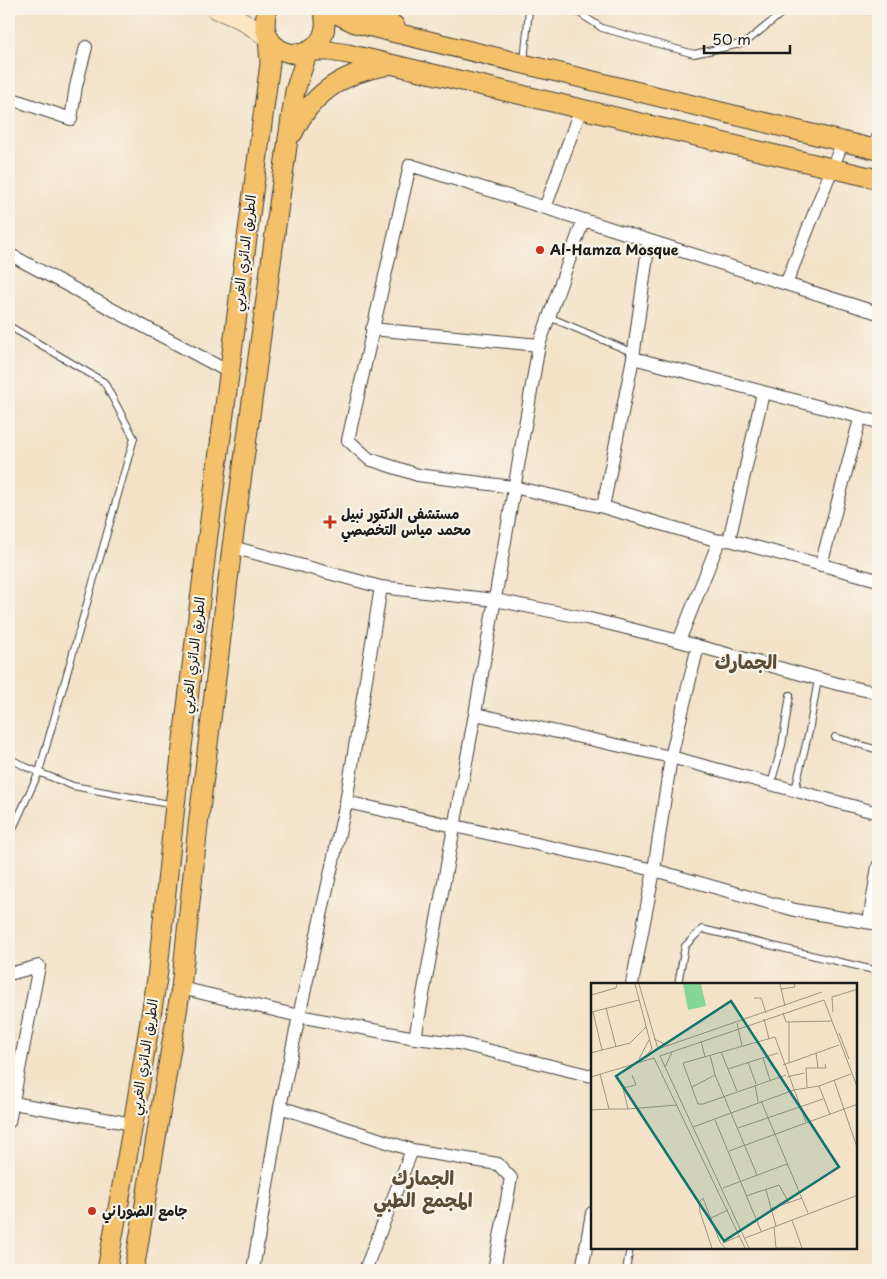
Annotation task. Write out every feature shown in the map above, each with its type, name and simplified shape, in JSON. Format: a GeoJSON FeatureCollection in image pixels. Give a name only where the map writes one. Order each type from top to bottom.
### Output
{"type":"FeatureCollection","features":[{"type":"Feature","properties":{"kind":"main road"},"geometry":{"type":"LineString","coordinates":[[215,9],[241,20],[268,38],[274,45],[290,53],[329,51],[348,54],[878,179]]}},
{"type":"Feature","properties":{"kind":"main road","name":"الطريق الدائري الغربي"},"geometry":{"type":"LineString","coordinates":[[107,1270],[157,979],[175,805],[206,543],[270,63],[268,38],[264,28],[268,9]]}},
{"type":"Feature","properties":{"kind":"main road"},"geometry":{"type":"LineString","coordinates":[[308,51],[316,46],[325,30],[322,9]]}},
{"type":"Feature","properties":{"kind":"main road"},"geometry":{"type":"LineString","coordinates":[[327,9],[355,23],[874,149]]}},
{"type":"Feature","properties":{"kind":"main road"},"geometry":{"type":"LineString","coordinates":[[369,9],[413,37]]}},
{"type":"Feature","properties":{"kind":"main road","name":"الطريق الدائري الغربي"},"geometry":{"type":"LineString","coordinates":[[134,1270],[181,988],[198,826],[232,548],[287,146],[296,91],[308,51]]}},
{"type":"Feature","properties":{"kind":"main road"},"geometry":{"type":"LineString","coordinates":[[287,146],[299,120],[317,98],[339,81],[365,69],[393,64]]}},
{"type":"Feature","properties":{"kind":"main road"},"geometry":{"type":"LineString","coordinates":[[206,543],[232,548]]}},
{"type":"Feature","properties":{"kind":"main road"},"geometry":{"type":"LineString","coordinates":[[157,979],[181,988]]}},
{"type":"Feature","properties":{"kind":"street"},"geometry":{"type":"LineString","coordinates":[[9,98],[71,120],[76,86],[86,48]]}},
{"type":"Feature","properties":{"kind":"street"},"geometry":{"type":"LineString","coordinates":[[546,208],[581,108]]}},
{"type":"Feature","properties":{"kind":"street"},"geometry":{"type":"LineString","coordinates":[[786,284],[843,141]]}},
{"type":"Feature","properties":{"kind":"street"},"geometry":{"type":"LineString","coordinates":[[878,314],[410,166],[348,440],[369,459],[418,474],[513,487],[603,507],[878,580]]}},
{"type":"Feature","properties":{"kind":"street"},"geometry":{"type":"LineString","coordinates":[[415,1038],[475,714],[539,345],[583,222]]}},
{"type":"Feature","properties":{"kind":"street"},"geometry":{"type":"LineString","coordinates":[[603,507],[633,356],[649,241]]}},
{"type":"Feature","properties":{"kind":"street"},"geometry":{"type":"LineString","coordinates":[[9,254],[229,372]]}},
{"type":"Feature","properties":{"kind":"street"},"geometry":{"type":"LineString","coordinates":[[372,329],[539,345]]}},
{"type":"Feature","properties":{"kind":"street"},"geometry":{"type":"LineString","coordinates":[[633,356],[763,393],[878,422]]}},
{"type":"Feature","properties":{"kind":"street"},"geometry":{"type":"LineString","coordinates":[[679,641],[724,540],[763,393]]}},
{"type":"Feature","properties":{"kind":"street"},"geometry":{"type":"LineString","coordinates":[[821,565],[860,419]]}},
{"type":"Feature","properties":{"kind":"street"},"geometry":{"type":"LineString","coordinates":[[232,548],[381,587],[495,600],[586,618],[878,693]]}},
{"type":"Feature","properties":{"kind":"street"},"geometry":{"type":"LineString","coordinates":[[253,1270],[280,1107],[346,802],[381,587]]}},
{"type":"Feature","properties":{"kind":"street"},"geometry":{"type":"LineString","coordinates":[[632,983],[654,870],[671,757],[698,646]]}},
{"type":"Feature","properties":{"kind":"street"},"geometry":{"type":"LineString","coordinates":[[475,714],[671,757],[878,813]]}},
{"type":"Feature","properties":{"kind":"street"},"geometry":{"type":"LineString","coordinates":[[346,802],[654,870],[794,910],[874,923],[878,866]]}},
{"type":"Feature","properties":{"kind":"street"},"geometry":{"type":"LineString","coordinates":[[9,974],[39,966],[9,1122]]}},
{"type":"Feature","properties":{"kind":"street"},"geometry":{"type":"LineString","coordinates":[[181,988],[299,1016],[415,1038],[458,1042],[591,1076]]}},
{"type":"Feature","properties":{"kind":"street"},"geometry":{"type":"LineString","coordinates":[[13,1103],[133,1124]]}},
{"type":"Feature","properties":{"kind":"street"},"geometry":{"type":"LineString","coordinates":[[280,1107],[412,1150],[498,1164],[511,1178],[494,1270]]}},
{"type":"Feature","properties":{"kind":"street"},"geometry":{"type":"LineString","coordinates":[[369,1269],[412,1150]]}},
{"type":"Feature","properties":{"kind":"street"},"geometry":{"type":"LineString","coordinates":[[582,1270],[591,1219]]}},
{"type":"Feature","properties":{"kind":"lane"},"geometry":{"type":"LineString","coordinates":[[524,64],[529,9]]}},
{"type":"Feature","properties":{"kind":"lane"},"geometry":{"type":"LineString","coordinates":[[573,9],[602,28],[694,54],[745,44],[787,9]]}},
{"type":"Feature","properties":{"kind":"lane"},"geometry":{"type":"LineString","coordinates":[[874,149],[878,130]]}},
{"type":"Feature","properties":{"kind":"lane"},"geometry":{"type":"LineString","coordinates":[[549,317],[633,356]]}},
{"type":"Feature","properties":{"kind":"lane"},"geometry":{"type":"LineString","coordinates":[[9,326],[104,382],[134,438],[39,772],[9,837]]}},
{"type":"Feature","properties":{"kind":"lane"},"geometry":{"type":"LineString","coordinates":[[795,790],[809,730],[818,679]]}},
{"type":"Feature","properties":{"kind":"lane"},"geometry":{"type":"LineString","coordinates":[[771,784],[782,745],[790,695]]}},
{"type":"Feature","properties":{"kind":"lane"},"geometry":{"type":"LineString","coordinates":[[835,737],[878,750]]}},
{"type":"Feature","properties":{"kind":"lane"},"geometry":{"type":"LineString","coordinates":[[9,758],[73,786],[175,805]]}},
{"type":"Feature","properties":{"kind":"lane"},"geometry":{"type":"LineString","coordinates":[[678,983],[685,946],[702,929],[878,971]]}},
{"type":"Feature","properties":{"kind":"lane"},"geometry":{"type":"LineString","coordinates":[[626,1270],[630,1249]]}},
{"type":"Feature","properties":{"kind":"place","name":"Al-Hamza Mosque"},"geometry":{"type":"Point","coordinates":[540,250]}},
{"type":"Feature","properties":{"kind":"place","name":"مستشفى الدكتور نبيل محمد مياس التخصصي"},"geometry":{"type":"Point","coordinates":[330,522]}},
{"type":"Feature","properties":{"kind":"place","name":"جامع الضوراني"},"geometry":{"type":"Point","coordinates":[92,1211]}},
{"type":"Feature","properties":{"kind":"district","name":"الجمارك"},"geometry":{"type":"Point","coordinates":[746,662]}},
{"type":"Feature","properties":{"kind":"district","name":"الجمارك المجمع الطبي"},"geometry":{"type":"Point","coordinates":[423,1189]}}]}
